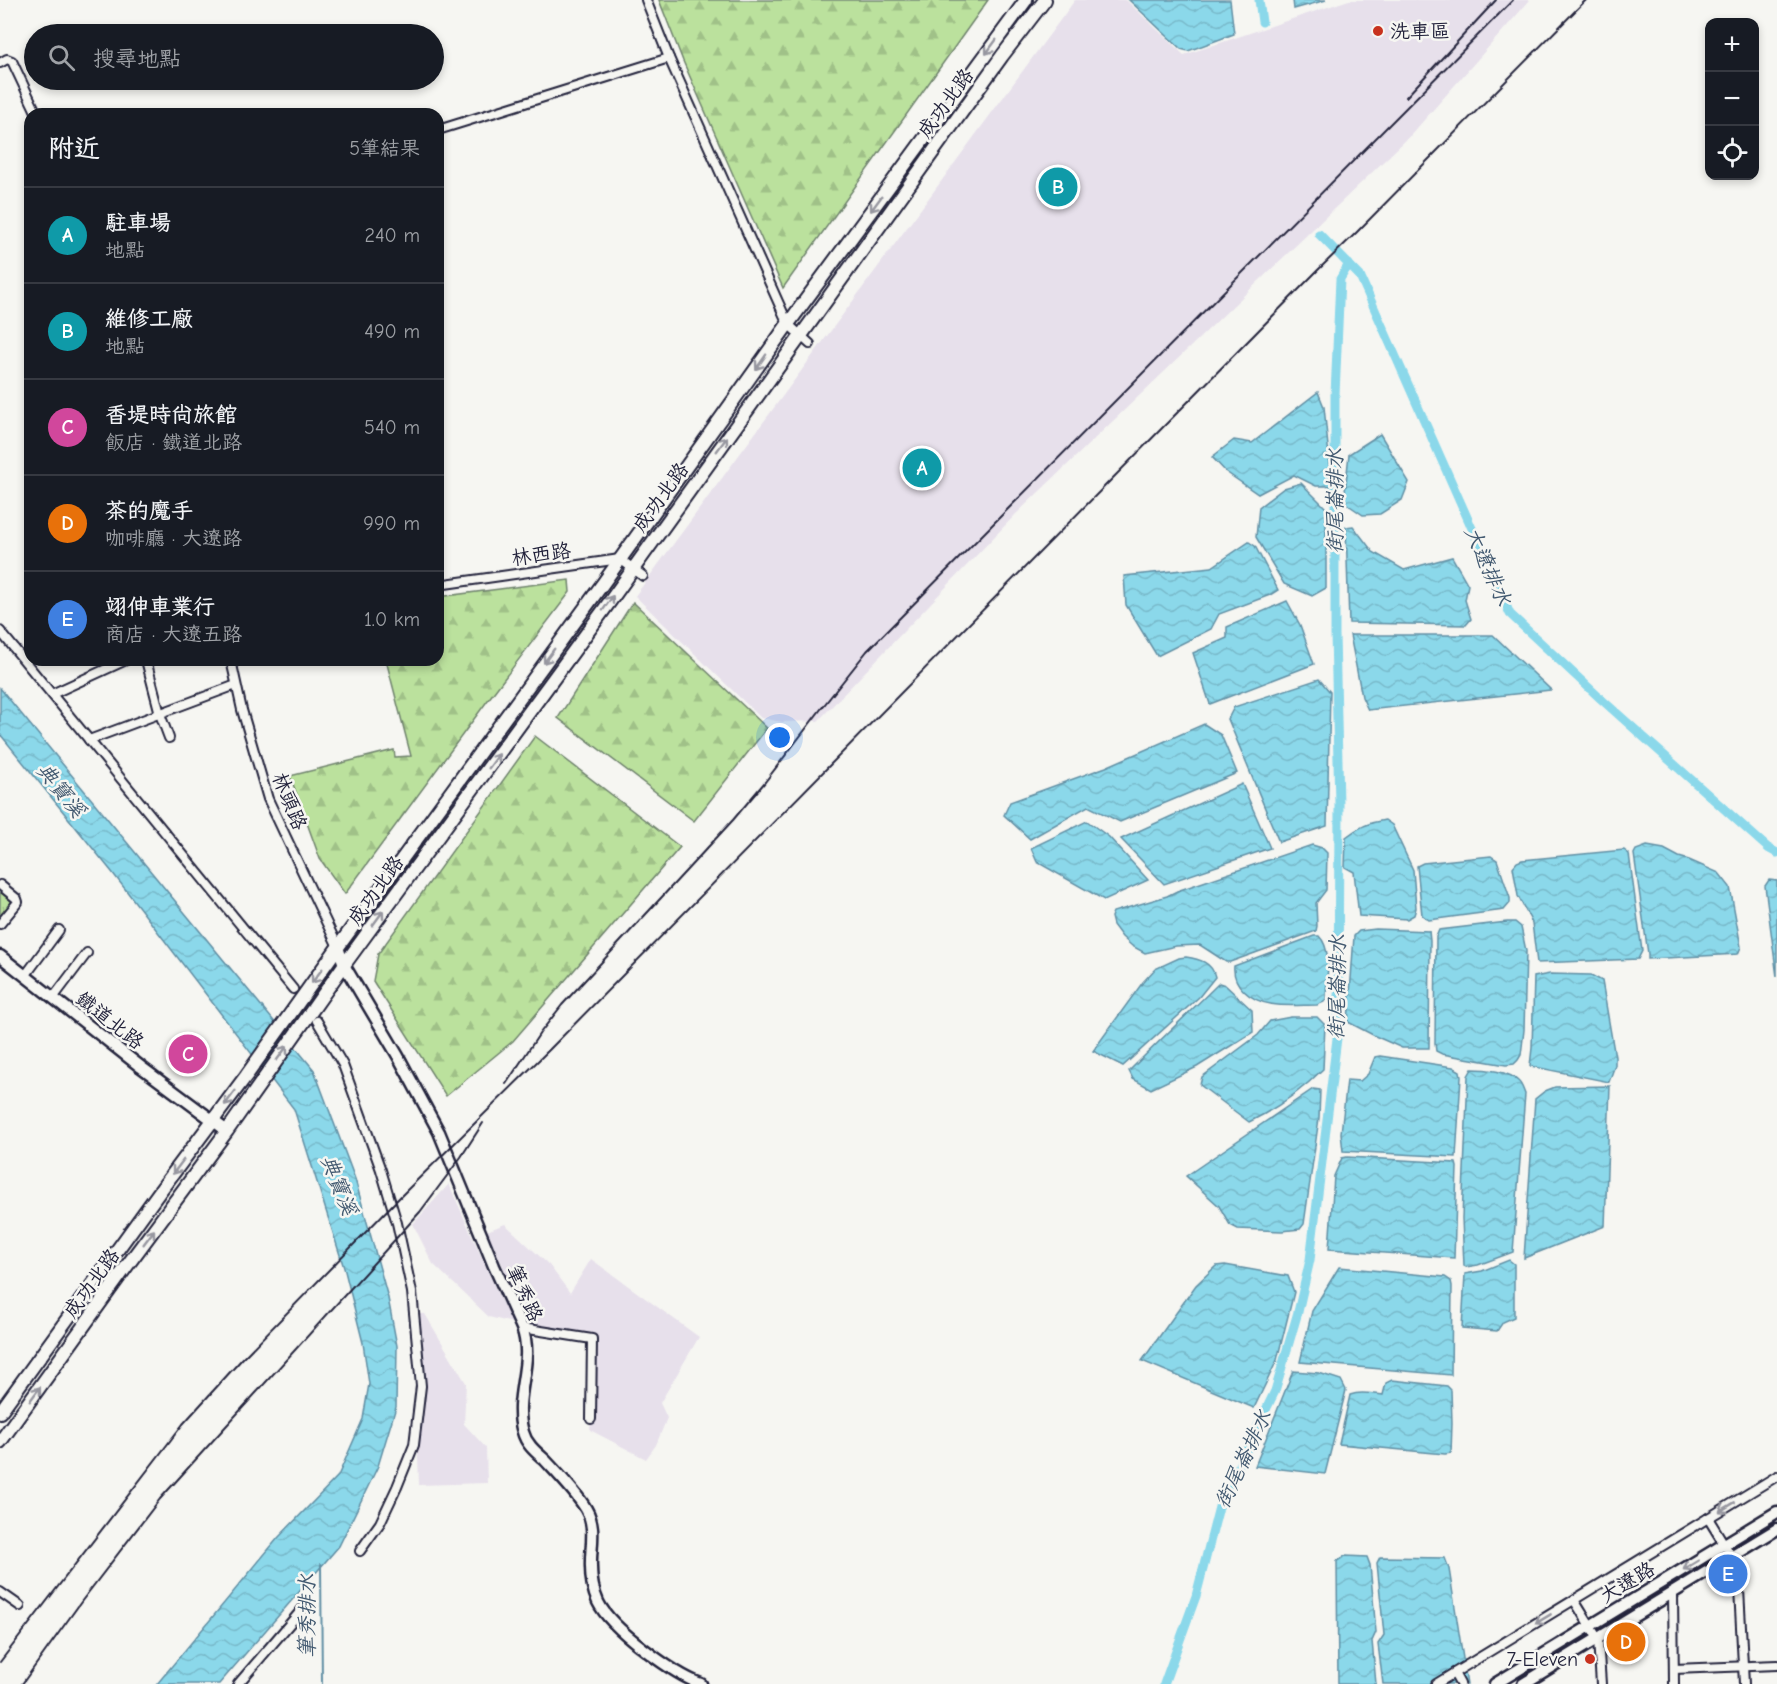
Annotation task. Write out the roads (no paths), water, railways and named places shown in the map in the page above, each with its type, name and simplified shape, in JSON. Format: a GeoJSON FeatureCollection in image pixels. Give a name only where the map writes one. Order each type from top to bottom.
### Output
{"type":"FeatureCollection","features":[{"type":"Feature","properties":{"kind":"main road","name":"成功北路"},"geometry":{"type":"LineString","coordinates":[[0,1412],[246,1076],[788,324],[1026,0]]}},
{"type":"Feature","properties":{"kind":"main road","name":"成功北路"},"geometry":{"type":"LineString","coordinates":[[0,1442],[257,1089],[313,1019],[344,965],[638,572],[805,340],[1002,56],[1045,0]]}},
{"type":"Feature","properties":{"kind":"street"},"geometry":{"type":"LineString","coordinates":[[646,0],[669,58],[788,324],[805,340]]}},
{"type":"Feature","properties":{"kind":"street"},"geometry":{"type":"LineString","coordinates":[[444,128],[669,58]]}},
{"type":"Feature","properties":{"kind":"street"},"geometry":{"type":"LineString","coordinates":[[0,63],[7,59],[12,61],[24,86]]}},
{"type":"Feature","properties":{"kind":"street"},"geometry":{"type":"LineString","coordinates":[[26,90],[34,108]]}},
{"type":"Feature","properties":{"kind":"street"},"geometry":{"type":"LineString","coordinates":[[620,559],[638,572]]}},
{"type":"Feature","properties":{"kind":"street","name":"林西路"},"geometry":{"type":"LineString","coordinates":[[444,584],[620,559]]}},
{"type":"Feature","properties":{"kind":"street"},"geometry":{"type":"LineString","coordinates":[[0,631],[24,660]]}},
{"type":"Feature","properties":{"kind":"street"},"geometry":{"type":"LineString","coordinates":[[29,666],[293,989]]}},
{"type":"Feature","properties":{"kind":"street"},"geometry":{"type":"LineString","coordinates":[[52,694],[113,666]]}},
{"type":"Feature","properties":{"kind":"street"},"geometry":{"type":"LineString","coordinates":[[148,666],[169,738]]}},
{"type":"Feature","properties":{"kind":"street","name":"林頭路"},"geometry":{"type":"LineString","coordinates":[[232,666],[268,799],[338,947]]}},
{"type":"Feature","properties":{"kind":"street"},"geometry":{"type":"LineString","coordinates":[[89,740],[236,685]]}},
{"type":"Feature","properties":{"kind":"street"},"geometry":{"type":"LineString","coordinates":[[0,885],[18,902],[0,924]]}},
{"type":"Feature","properties":{"kind":"street"},"geometry":{"type":"LineString","coordinates":[[25,976],[59,930]]}},
{"type":"Feature","properties":{"kind":"street","name":"筆秀路"},"geometry":{"type":"LineString","coordinates":[[338,947],[344,965],[398,1056],[439,1132],[526,1338],[526,1361],[519,1406],[523,1434],[533,1450],[586,1508],[591,1520],[593,1541],[591,1566],[593,1587],[599,1604],[609,1617],[648,1652],[683,1676],[701,1684]]}},
{"type":"Feature","properties":{"kind":"street"},"geometry":{"type":"LineString","coordinates":[[53,998],[87,953]]}},
{"type":"Feature","properties":{"kind":"street","name":"鐵道北路"},"geometry":{"type":"LineString","coordinates":[[0,956],[141,1067],[227,1131]]}},
{"type":"Feature","properties":{"kind":"street"},"geometry":{"type":"LineString","coordinates":[[313,1019],[343,1065],[381,1170],[397,1223],[412,1292],[420,1374],[421,1386],[414,1445],[398,1487],[380,1523],[360,1551]]}},
{"type":"Feature","properties":{"kind":"street"},"geometry":{"type":"LineString","coordinates":[[522,1328],[592,1339],[591,1419]]}},
{"type":"Feature","properties":{"kind":"street"},"geometry":{"type":"LineString","coordinates":[[1436,1684],[1777,1476]]}},
{"type":"Feature","properties":{"kind":"street","name":"大遼路"},"geometry":{"type":"LineString","coordinates":[[1496,1684],[1777,1512]]}},
{"type":"Feature","properties":{"kind":"street"},"geometry":{"type":"LineString","coordinates":[[1708,1518],[1732,1557],[1737,1570],[1744,1684]]}},
{"type":"Feature","properties":{"kind":"street","name":"大遼路"},"geometry":{"type":"LineString","coordinates":[[1523,1684],[1777,1529]]}},
{"type":"Feature","properties":{"kind":"street"},"geometry":{"type":"LineString","coordinates":[[0,1593],[20,1606]]}},
{"type":"Feature","properties":{"kind":"street"},"geometry":{"type":"LineString","coordinates":[[1673,1593],[1674,1684]]}},
{"type":"Feature","properties":{"kind":"street"},"geometry":{"type":"LineString","coordinates":[[1574,1600],[1598,1639],[1601,1684]]}},
{"type":"Feature","properties":{"kind":"street"},"geometry":{"type":"LineString","coordinates":[[238,1684],[304,1606]]}},
{"type":"Feature","properties":{"kind":"street"},"geometry":{"type":"LineString","coordinates":[[1674,1669],[1777,1665]]}},
{"type":"Feature","properties":{"kind":"street"},"geometry":{"type":"LineString","coordinates":[[1454,1673],[1460,1684]]}},
{"type":"Feature","properties":{"kind":"water"},"geometry":{"type":"Polygon","coordinates":[[[1129,0],[1230,0],[1234,34],[1188,51],[1181,49],[1129,0]]]}},
{"type":"Feature","properties":{"kind":"water"},"geometry":{"type":"Polygon","coordinates":[[[1293,0],[1326,0],[1294,9],[1293,0]]]}},
{"type":"Feature","properties":{"kind":"water"},"geometry":{"type":"Polygon","coordinates":[[[1318,392],[1324,407],[1332,486],[1316,486],[1294,475],[1258,494],[1226,472],[1212,457],[1234,440],[1252,443],[1318,392]]]}},
{"type":"Feature","properties":{"kind":"water"},"geometry":{"type":"Polygon","coordinates":[[[1380,434],[1409,482],[1402,500],[1380,514],[1363,515],[1344,502],[1349,454],[1380,434]]]}},
{"type":"Feature","properties":{"kind":"water"},"geometry":{"type":"Polygon","coordinates":[[[1301,483],[1326,508],[1326,588],[1312,596],[1284,584],[1256,537],[1259,507],[1284,488],[1301,483]]]}},
{"type":"Feature","properties":{"kind":"water"},"geometry":{"type":"Polygon","coordinates":[[[1353,526],[1373,552],[1404,570],[1452,557],[1468,585],[1465,600],[1471,619],[1466,625],[1349,623],[1346,527],[1353,526]]]}},
{"type":"Feature","properties":{"kind":"water"},"geometry":{"type":"Polygon","coordinates":[[[1249,542],[1255,546],[1278,590],[1219,614],[1211,629],[1157,656],[1126,605],[1124,576],[1212,567],[1249,542]]]}},
{"type":"Feature","properties":{"kind":"water"},"geometry":{"type":"Polygon","coordinates":[[[1287,601],[1300,625],[1314,664],[1210,704],[1193,653],[1227,638],[1227,627],[1287,601]]]}},
{"type":"Feature","properties":{"kind":"water"},"geometry":{"type":"Polygon","coordinates":[[[1350,635],[1493,635],[1551,690],[1368,710],[1362,697],[1350,635]]]}},
{"type":"Feature","properties":{"kind":"water"},"geometry":{"type":"Polygon","coordinates":[[[1319,679],[1330,692],[1327,826],[1279,842],[1228,719],[1234,707],[1319,679]]]}},
{"type":"Feature","properties":{"kind":"water","name":"典寶溪"},"geometry":{"type":"Polygon","coordinates":[[[0,688],[314,1070],[355,1179],[388,1298],[397,1346],[396,1407],[378,1466],[339,1546],[219,1684],[157,1684],[278,1538],[338,1476],[363,1419],[369,1384],[363,1343],[345,1271],[294,1109],[112,872],[0,734],[0,688]]]}},
{"type":"Feature","properties":{"kind":"water"},"geometry":{"type":"Polygon","coordinates":[[[1204,724],[1221,735],[1237,773],[1120,822],[1088,806],[1030,839],[1004,815],[1010,802],[1106,767],[1204,724]]]}},
{"type":"Feature","properties":{"kind":"water"},"geometry":{"type":"Polygon","coordinates":[[[1242,784],[1270,848],[1164,884],[1121,839],[1242,784]]]}},
{"type":"Feature","properties":{"kind":"water"},"geometry":{"type":"Polygon","coordinates":[[[1385,820],[1392,825],[1413,870],[1416,908],[1414,915],[1407,919],[1359,916],[1354,872],[1345,867],[1346,837],[1364,826],[1385,820]]]}},
{"type":"Feature","properties":{"kind":"water"},"geometry":{"type":"Polygon","coordinates":[[[1087,821],[1109,837],[1148,880],[1104,900],[1037,862],[1031,848],[1087,821]]]}},
{"type":"Feature","properties":{"kind":"water"},"geometry":{"type":"Polygon","coordinates":[[[1312,845],[1322,848],[1327,853],[1326,890],[1316,903],[1316,931],[1226,962],[1200,945],[1176,946],[1145,953],[1132,946],[1113,925],[1111,917],[1113,912],[1167,896],[1312,845]]]}},
{"type":"Feature","properties":{"kind":"water"},"geometry":{"type":"Polygon","coordinates":[[[1647,846],[1664,849],[1719,873],[1730,887],[1741,947],[1738,954],[1648,959],[1634,854],[1636,850],[1647,846]]]}},
{"type":"Feature","properties":{"kind":"water"},"geometry":{"type":"Polygon","coordinates":[[[1624,850],[1629,854],[1642,951],[1638,959],[1537,963],[1532,923],[1518,896],[1513,867],[1522,860],[1624,850]]]}},
{"type":"Feature","properties":{"kind":"water"},"geometry":{"type":"Polygon","coordinates":[[[1491,856],[1497,860],[1510,898],[1510,903],[1504,910],[1429,920],[1422,915],[1417,866],[1423,863],[1491,856]]]}},
{"type":"Feature","properties":{"kind":"water"},"geometry":{"type":"Polygon","coordinates":[[[1769,880],[1777,881],[1777,977],[1765,886],[1769,880]]]}},
{"type":"Feature","properties":{"kind":"water"},"geometry":{"type":"Polygon","coordinates":[[[1515,922],[1521,927],[1526,951],[1521,1055],[1514,1064],[1506,1065],[1436,1051],[1436,937],[1439,930],[1515,922]]]}},
{"type":"Feature","properties":{"kind":"water"},"geometry":{"type":"Polygon","coordinates":[[[1376,929],[1429,931],[1429,1048],[1402,1048],[1348,1022],[1354,936],[1359,931],[1376,929]]]}},
{"type":"Feature","properties":{"kind":"water"},"geometry":{"type":"Polygon","coordinates":[[[1319,936],[1326,949],[1327,974],[1324,1002],[1317,1005],[1269,1004],[1252,997],[1237,983],[1234,966],[1319,936]]]}},
{"type":"Feature","properties":{"kind":"water"},"geometry":{"type":"Polygon","coordinates":[[[1186,957],[1204,962],[1211,968],[1215,977],[1199,997],[1123,1066],[1093,1051],[1155,969],[1186,957]]]}},
{"type":"Feature","properties":{"kind":"water"},"geometry":{"type":"Polygon","coordinates":[[[1550,974],[1591,975],[1602,981],[1615,1057],[1615,1065],[1609,1082],[1530,1066],[1534,977],[1550,974]]]}},
{"type":"Feature","properties":{"kind":"water"},"geometry":{"type":"Polygon","coordinates":[[[1219,983],[1225,985],[1252,1010],[1253,1032],[1197,1067],[1151,1089],[1133,1079],[1129,1071],[1219,983]]]}},
{"type":"Feature","properties":{"kind":"water"},"geometry":{"type":"Polygon","coordinates":[[[1291,1017],[1317,1017],[1325,1025],[1323,1069],[1288,1098],[1249,1122],[1200,1085],[1202,1077],[1258,1035],[1270,1021],[1291,1017]]]}},
{"type":"Feature","properties":{"kind":"water"},"geometry":{"type":"Polygon","coordinates":[[[1375,1057],[1453,1067],[1460,1071],[1456,1157],[1343,1151],[1341,1133],[1347,1080],[1360,1081],[1368,1074],[1375,1057]]]}},
{"type":"Feature","properties":{"kind":"water"},"geometry":{"type":"Polygon","coordinates":[[[1472,1069],[1490,1070],[1509,1075],[1519,1082],[1525,1094],[1513,1252],[1466,1267],[1464,1266],[1462,1218],[1468,1076],[1472,1069]]]}},
{"type":"Feature","properties":{"kind":"water"},"geometry":{"type":"Polygon","coordinates":[[[1610,1086],[1605,1226],[1524,1258],[1535,1099],[1555,1087],[1610,1086]]]}},
{"type":"Feature","properties":{"kind":"water"},"geometry":{"type":"Polygon","coordinates":[[[1313,1089],[1320,1090],[1319,1118],[1304,1224],[1300,1229],[1282,1231],[1238,1229],[1230,1225],[1219,1206],[1186,1176],[1313,1089]]]}},
{"type":"Feature","properties":{"kind":"water"},"geometry":{"type":"Polygon","coordinates":[[[1342,1158],[1456,1163],[1454,1258],[1329,1249],[1334,1176],[1342,1158]]]}},
{"type":"Feature","properties":{"kind":"water"},"geometry":{"type":"Polygon","coordinates":[[[1509,1260],[1514,1264],[1514,1317],[1503,1322],[1497,1331],[1462,1328],[1465,1274],[1482,1271],[1509,1260]]]}},
{"type":"Feature","properties":{"kind":"water"},"geometry":{"type":"Polygon","coordinates":[[[1225,1265],[1288,1276],[1294,1292],[1277,1360],[1254,1408],[1142,1361],[1196,1285],[1216,1266],[1225,1265]]]}},
{"type":"Feature","properties":{"kind":"water"},"geometry":{"type":"Polygon","coordinates":[[[1339,1267],[1445,1277],[1451,1281],[1451,1375],[1300,1362],[1312,1311],[1339,1267]]]}},
{"type":"Feature","properties":{"kind":"water"},"geometry":{"type":"Polygon","coordinates":[[[1293,1371],[1319,1373],[1341,1380],[1346,1390],[1325,1474],[1255,1466],[1293,1371]]]}},
{"type":"Feature","properties":{"kind":"water"},"geometry":{"type":"Polygon","coordinates":[[[1392,1380],[1447,1386],[1451,1390],[1451,1453],[1339,1444],[1350,1395],[1362,1393],[1383,1395],[1386,1383],[1392,1380]]]}},
{"type":"Feature","properties":{"kind":"water"},"geometry":{"type":"Polygon","coordinates":[[[1345,1556],[1367,1557],[1370,1565],[1376,1632],[1372,1641],[1376,1684],[1338,1684],[1337,1561],[1345,1556]]]}},
{"type":"Feature","properties":{"kind":"water"},"geometry":{"type":"Polygon","coordinates":[[[1380,1557],[1445,1558],[1449,1569],[1467,1684],[1383,1684],[1378,1644],[1384,1635],[1377,1563],[1380,1557]]]}},
{"type":"Feature","properties":{"kind":"waterway","name":"大遼排水"},"geometry":{"type":"LineString","coordinates":[[1259,0],[1262,22]]}},
{"type":"Feature","properties":{"kind":"waterway","name":"大遼排水"},"geometry":{"type":"LineString","coordinates":[[1319,234],[1360,276],[1510,614],[1601,699],[1768,848],[1777,853]]}},
{"type":"Feature","properties":{"kind":"waterway","name":"街尾崙排水"},"geometry":{"type":"LineString","coordinates":[[1164,1684],[1196,1596],[1219,1507],[1275,1391],[1298,1312],[1310,1260],[1338,1030],[1339,804],[1335,634],[1335,395],[1340,279],[1349,264]]}},
{"type":"Feature","properties":{"kind":"waterway","name":"筆秀排水"},"geometry":{"type":"LineString","coordinates":[[321,1564],[322,1684]]}},
{"type":"Feature","properties":{"kind":"railway"},"geometry":{"type":"LineString","coordinates":[[1406,97],[1496,0]]}},
{"type":"Feature","properties":{"kind":"railway"},"geometry":{"type":"LineString","coordinates":[[506,1084],[562,1005],[733,820],[867,651],[1513,0]]}},
{"type":"Feature","properties":{"kind":"railway"},"geometry":{"type":"LineString","coordinates":[[0,1662],[183,1424],[242,1359],[1586,0]]}},
{"type":"Feature","properties":{"kind":"railway"},"geometry":{"type":"LineString","coordinates":[[22,1684],[160,1499],[420,1212],[483,1123]]}},
{"type":"Feature","properties":{"kind":"place","name":"洗車區"},"geometry":{"type":"Point","coordinates":[1378,31]}},
{"type":"Feature","properties":{"kind":"place","name":"維修工廠"},"geometry":{"type":"Point","coordinates":[1058,187]}},
{"type":"Feature","properties":{"kind":"place","name":"駐車場"},"geometry":{"type":"Point","coordinates":[922,468]}},
{"type":"Feature","properties":{"kind":"place","name":"香堤時尚旅館"},"geometry":{"type":"Point","coordinates":[188,1054]}},
{"type":"Feature","properties":{"kind":"place","name":"翊伸車業行"},"geometry":{"type":"Point","coordinates":[1728,1574]}},
{"type":"Feature","properties":{"kind":"place","name":"茶的魔手"},"geometry":{"type":"Point","coordinates":[1626,1642]}},
{"type":"Feature","properties":{"kind":"place","name":"7-Eleven"},"geometry":{"type":"Point","coordinates":[1590,1659]}}]}
